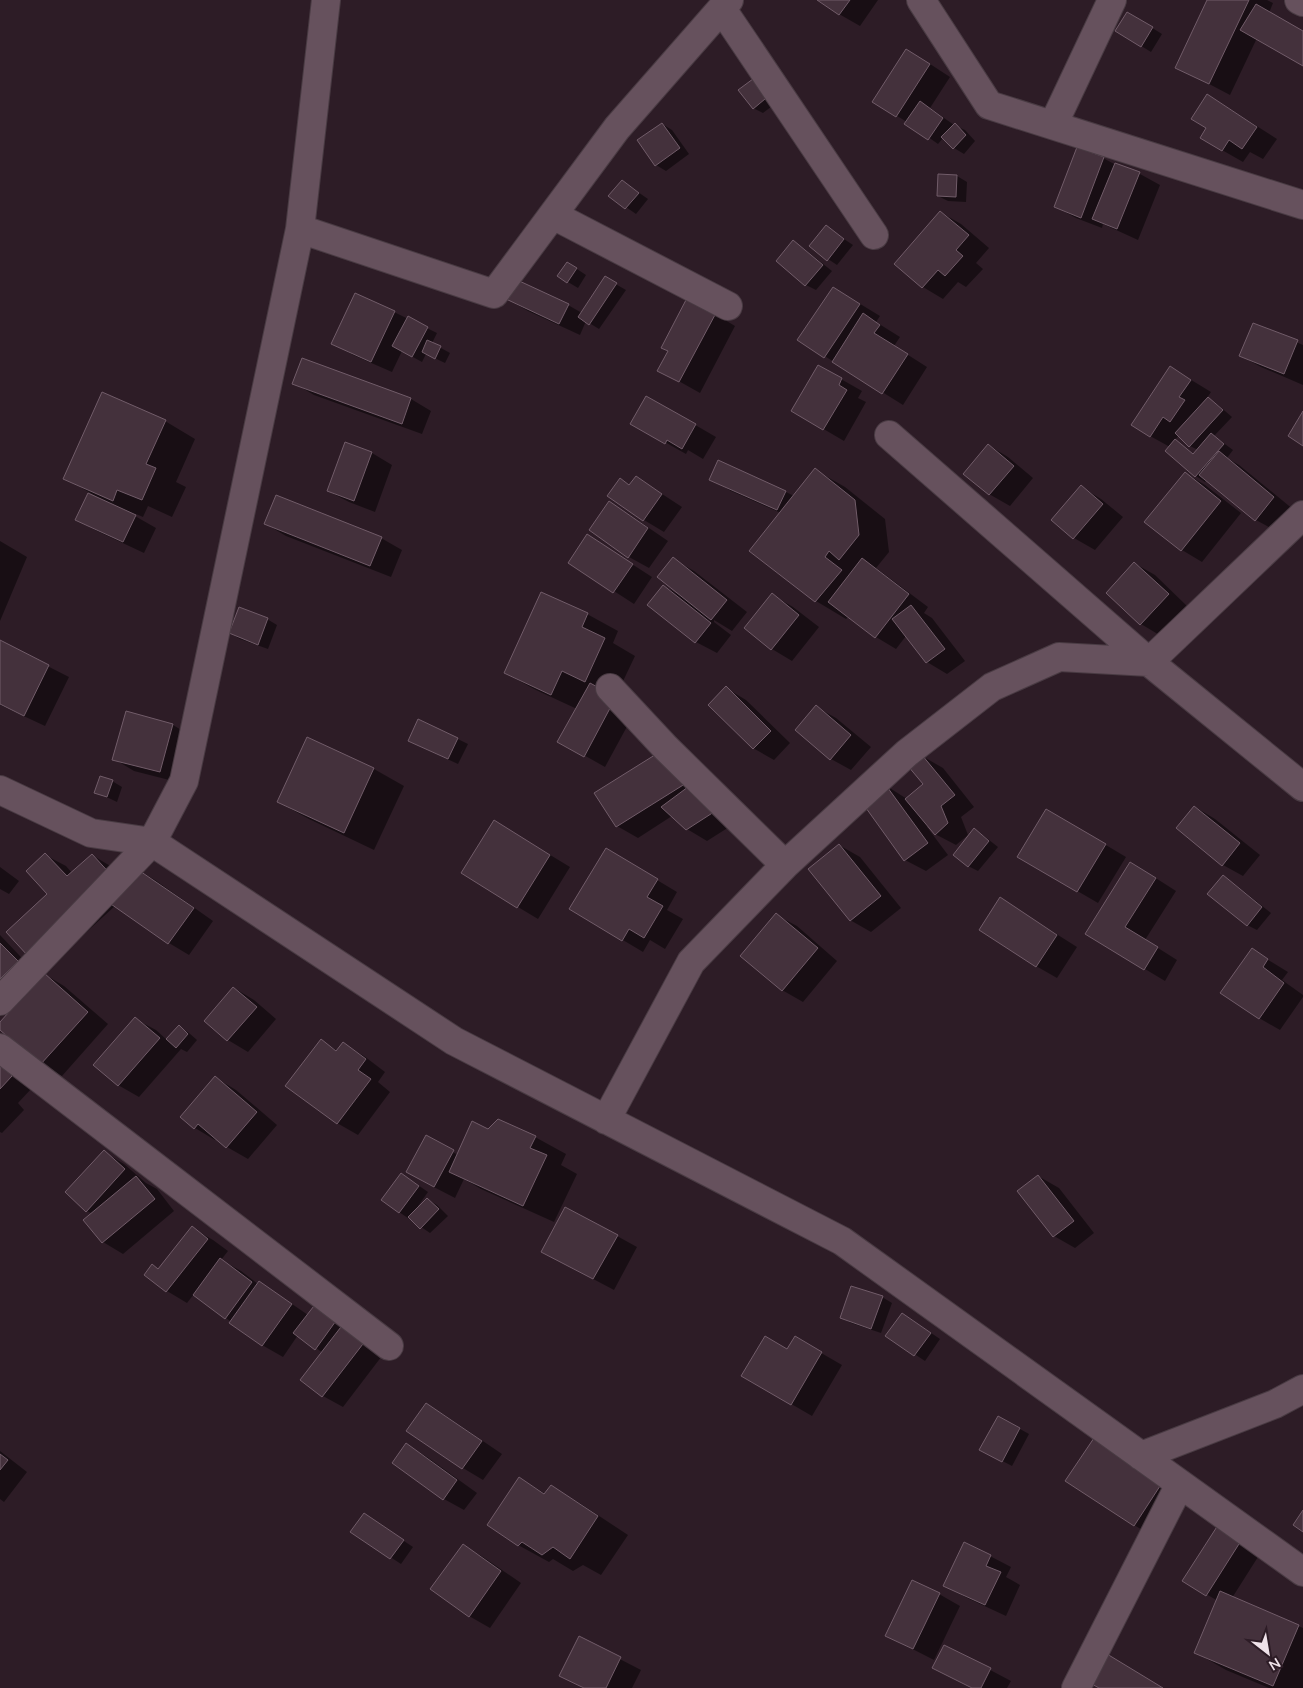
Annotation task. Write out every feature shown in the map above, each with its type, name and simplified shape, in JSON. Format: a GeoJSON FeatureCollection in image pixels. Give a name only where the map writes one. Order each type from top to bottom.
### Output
{"type":"FeatureCollection","features":[{"type":"Feature","properties":{"kind":"street"},"geometry":{"type":"LineString","coordinates":[[0,1001],[152,842],[184,781],[300,229],[326,0]]}},
{"type":"Feature","properties":{"kind":"street"},"geometry":{"type":"LineString","coordinates":[[921,0],[989,105],[1303,205]]}},
{"type":"Feature","properties":{"kind":"street"},"geometry":{"type":"LineString","coordinates":[[1053,125],[1112,0]]}},
{"type":"Feature","properties":{"kind":"street"},"geometry":{"type":"LineString","coordinates":[[1299,0],[1303,2]]}},
{"type":"Feature","properties":{"kind":"street"},"geometry":{"type":"LineString","coordinates":[[300,229],[494,294],[617,128],[726,5],[874,235]]}},
{"type":"Feature","properties":{"kind":"street"},"geometry":{"type":"LineString","coordinates":[[553,215],[728,306]]}},
{"type":"Feature","properties":{"kind":"street"},"geometry":{"type":"LineString","coordinates":[[889,435],[1148,662],[1303,786]]}},
{"type":"Feature","properties":{"kind":"street"},"geometry":{"type":"LineString","coordinates":[[606,1120],[691,962],[785,865],[908,753],[992,687],[1059,657],[1148,662],[1303,515]]}},
{"type":"Feature","properties":{"kind":"street"},"geometry":{"type":"LineString","coordinates":[[610,688],[666,748],[785,865]]}},
{"type":"Feature","properties":{"kind":"street"},"geometry":{"type":"LineString","coordinates":[[0,790],[91,833],[152,842],[454,1041],[842,1241],[1303,1572]]}},
{"type":"Feature","properties":{"kind":"street"},"geometry":{"type":"LineString","coordinates":[[0,1048],[389,1346]]}},
{"type":"Feature","properties":{"kind":"street"},"geometry":{"type":"LineString","coordinates":[[1141,1456],[1275,1404],[1303,1389]]}},
{"type":"Feature","properties":{"kind":"street"},"geometry":{"type":"LineString","coordinates":[[1076,1688],[1180,1484]]}},
{"type":"Feature","properties":{"kind":"building"},"geometry":{"type":"Polygon","coordinates":[[[817,0],[850,0],[839,15],[817,0]]]}},
{"type":"Feature","properties":{"kind":"building"},"geometry":{"type":"Polygon","coordinates":[[[1207,0],[1249,0],[1209,84],[1175,68],[1207,0]]]}},
{"type":"Feature","properties":{"kind":"building"},"geometry":{"type":"Polygon","coordinates":[[[1256,4],[1303,31],[1303,66],[1240,30],[1256,4]]]}},
{"type":"Feature","properties":{"kind":"building"},"geometry":{"type":"Polygon","coordinates":[[[1127,12],[1153,27],[1141,47],[1115,31],[1127,12]]]}},
{"type":"Feature","properties":{"kind":"building"},"geometry":{"type":"Polygon","coordinates":[[[906,49],[930,64],[896,117],[872,102],[906,49]]]}},
{"type":"Feature","properties":{"kind":"building"},"geometry":{"type":"Polygon","coordinates":[[[757,76],[771,94],[753,109],[738,90],[757,76]]]}},
{"type":"Feature","properties":{"kind":"building"},"geometry":{"type":"Polygon","coordinates":[[[1207,94],[1257,127],[1242,149],[1229,140],[1222,151],[1200,138],[1206,128],[1191,119],[1207,94]]]}},
{"type":"Feature","properties":{"kind":"building"},"geometry":{"type":"Polygon","coordinates":[[[920,101],[943,118],[928,140],[904,124],[920,101]]]}},
{"type":"Feature","properties":{"kind":"building"},"geometry":{"type":"Polygon","coordinates":[[[662,123],[680,148],[655,166],[637,140],[662,123]]]}},
{"type":"Feature","properties":{"kind":"building"},"geometry":{"type":"Polygon","coordinates":[[[955,123],[966,135],[953,149],[941,137],[955,123]]]}},
{"type":"Feature","properties":{"kind":"building"},"geometry":{"type":"Polygon","coordinates":[[[1077,147],[1104,157],[1081,218],[1054,207],[1077,147]]]}},
{"type":"Feature","properties":{"kind":"building"},"geometry":{"type":"Polygon","coordinates":[[[1115,163],[1140,172],[1117,229],[1092,219],[1115,163]]]}},
{"type":"Feature","properties":{"kind":"building"},"geometry":{"type":"Polygon","coordinates":[[[938,174],[957,175],[956,197],[937,196],[938,174]]]}},
{"type":"Feature","properties":{"kind":"building"},"geometry":{"type":"Polygon","coordinates":[[[622,180],[639,193],[625,209],[608,196],[622,180]]]}},
{"type":"Feature","properties":{"kind":"building"},"geometry":{"type":"Polygon","coordinates":[[[940,211],[969,235],[956,250],[963,256],[945,276],[938,270],[922,288],[894,264],[940,211]]]}},
{"type":"Feature","properties":{"kind":"building"},"geometry":{"type":"Polygon","coordinates":[[[826,225],[844,239],[827,261],[809,246],[826,225]]]}},
{"type":"Feature","properties":{"kind":"building"},"geometry":{"type":"Polygon","coordinates":[[[793,240],[823,265],[805,286],[776,261],[793,240]]]}},
{"type":"Feature","properties":{"kind":"building"},"geometry":{"type":"Polygon","coordinates":[[[567,262],[577,268],[567,283],[557,276],[567,262]]]}},
{"type":"Feature","properties":{"kind":"building"},"geometry":{"type":"Polygon","coordinates":[[[605,276],[617,283],[589,325],[578,317],[605,276]]]}},
{"type":"Feature","properties":{"kind":"building"},"geometry":{"type":"Polygon","coordinates":[[[515,279],[569,304],[559,324],[506,299],[515,279]]]}},
{"type":"Feature","properties":{"kind":"building"},"geometry":{"type":"Polygon","coordinates":[[[833,287],[860,304],[824,358],[797,340],[833,287]]]}},
{"type":"Feature","properties":{"kind":"building"},"geometry":{"type":"Polygon","coordinates":[[[355,293],[395,311],[371,362],[331,344],[355,293]]]}},
{"type":"Feature","properties":{"kind":"building"},"geometry":{"type":"Polygon","coordinates":[[[687,298],[716,313],[679,382],[657,371],[668,351],[661,348],[687,298]]]}},
{"type":"Feature","properties":{"kind":"building"},"geometry":{"type":"Polygon","coordinates":[[[863,313],[880,325],[874,333],[908,354],[882,394],[832,362],[863,313]]]}},
{"type":"Feature","properties":{"kind":"building"},"geometry":{"type":"Polygon","coordinates":[[[408,316],[428,327],[412,357],[392,346],[408,316]]]}},
{"type":"Feature","properties":{"kind":"building"},"geometry":{"type":"Polygon","coordinates":[[[1253,323],[1298,340],[1284,374],[1239,356],[1253,323]]]}},
{"type":"Feature","properties":{"kind":"building"},"geometry":{"type":"Polygon","coordinates":[[[427,340],[441,346],[435,359],[422,352],[427,340]]]}},
{"type":"Feature","properties":{"kind":"building"},"geometry":{"type":"Polygon","coordinates":[[[302,358],[411,398],[402,424],[292,384],[302,358]]]}},
{"type":"Feature","properties":{"kind":"building"},"geometry":{"type":"Polygon","coordinates":[[[818,365],[842,378],[839,385],[847,390],[823,430],[791,411],[818,365]]]}},
{"type":"Feature","properties":{"kind":"building"},"geometry":{"type":"Polygon","coordinates":[[[1170,366],[1191,380],[1179,397],[1185,400],[1170,422],[1163,417],[1150,437],[1131,425],[1170,366]]]}},
{"type":"Feature","properties":{"kind":"building"},"geometry":{"type":"Polygon","coordinates":[[[102,392],[166,420],[146,464],[156,468],[142,500],[117,490],[113,501],[63,479],[102,392]]]}},
{"type":"Feature","properties":{"kind":"building"},"geometry":{"type":"Polygon","coordinates":[[[646,396],[696,424],[682,449],[667,440],[665,444],[630,424],[646,396]]]}},
{"type":"Feature","properties":{"kind":"building"},"geometry":{"type":"Polygon","coordinates":[[[1208,397],[1223,410],[1189,447],[1175,433],[1208,397]]]}},
{"type":"Feature","properties":{"kind":"building"},"geometry":{"type":"Polygon","coordinates":[[[1303,411],[1303,446],[1288,436],[1303,411]]]}},
{"type":"Feature","properties":{"kind":"building"},"geometry":{"type":"Polygon","coordinates":[[[1211,433],[1224,444],[1195,477],[1165,451],[1175,439],[1193,454],[1211,433]]]}},
{"type":"Feature","properties":{"kind":"building"},"geometry":{"type":"Polygon","coordinates":[[[345,442],[372,452],[354,501],[327,491],[345,442]]]}},
{"type":"Feature","properties":{"kind":"building"},"geometry":{"type":"Polygon","coordinates":[[[988,444],[1014,466],[989,495],[963,474],[988,444]]]}},
{"type":"Feature","properties":{"kind":"building"},"geometry":{"type":"Polygon","coordinates":[[[1219,451],[1274,497],[1255,521],[1199,475],[1219,451]]]}},
{"type":"Feature","properties":{"kind":"building"},"geometry":{"type":"Polygon","coordinates":[[[718,460],[786,491],[777,510],[709,480],[718,460]]]}},
{"type":"Feature","properties":{"kind":"building"},"geometry":{"type":"Polygon","coordinates":[[[815,468],[855,500],[859,535],[839,560],[829,551],[825,557],[842,570],[815,602],[749,551],[815,468]]]}},
{"type":"Feature","properties":{"kind":"building"},"geometry":{"type":"Polygon","coordinates":[[[1185,472],[1221,501],[1181,551],[1144,522],[1185,472]]]}},
{"type":"Feature","properties":{"kind":"building"},"geometry":{"type":"Polygon","coordinates":[[[636,476],[662,494],[643,521],[607,496],[620,478],[629,485],[636,476]]]}},
{"type":"Feature","properties":{"kind":"building"},"geometry":{"type":"Polygon","coordinates":[[[1081,485],[1103,504],[1073,539],[1051,520],[1081,485]]]}},
{"type":"Feature","properties":{"kind":"building"},"geometry":{"type":"Polygon","coordinates":[[[88,493],[136,515],[123,542],[75,520],[88,493]]]}},
{"type":"Feature","properties":{"kind":"building"},"geometry":{"type":"Polygon","coordinates":[[[276,495],[382,537],[370,566],[264,524],[276,495]]]}},
{"type":"Feature","properties":{"kind":"building"},"geometry":{"type":"Polygon","coordinates":[[[609,501],[648,528],[628,558],[589,530],[609,501]]]}},
{"type":"Feature","properties":{"kind":"building"},"geometry":{"type":"Polygon","coordinates":[[[587,534],[633,564],[613,593],[568,563],[587,534]]]}},
{"type":"Feature","properties":{"kind":"building"},"geometry":{"type":"Polygon","coordinates":[[[673,557],[727,600],[711,620],[657,577],[673,557]]]}},
{"type":"Feature","properties":{"kind":"building"},"geometry":{"type":"Polygon","coordinates":[[[862,558],[909,594],[875,638],[828,602],[862,558]]]}},
{"type":"Feature","properties":{"kind":"building"},"geometry":{"type":"Polygon","coordinates":[[[1134,562],[1169,594],[1140,625],[1106,593],[1134,562]]]}},
{"type":"Feature","properties":{"kind":"building"},"geometry":{"type":"Polygon","coordinates":[[[663,585],[711,623],[695,643],[647,605],[663,585]]]}},
{"type":"Feature","properties":{"kind":"building"},"geometry":{"type":"Polygon","coordinates":[[[541,592],[588,613],[582,627],[605,638],[585,682],[562,671],[551,695],[504,673],[541,592]]]}},
{"type":"Feature","properties":{"kind":"building"},"geometry":{"type":"Polygon","coordinates":[[[772,593],[799,615],[771,650],[744,628],[772,593]]]}},
{"type":"Feature","properties":{"kind":"building"},"geometry":{"type":"Polygon","coordinates":[[[911,605],[945,649],[926,663],[892,619],[911,605]]]}},
{"type":"Feature","properties":{"kind":"building"},"geometry":{"type":"Polygon","coordinates":[[[239,607],[268,618],[258,645],[229,633],[239,607]]]}},
{"type":"Feature","properties":{"kind":"building"},"geometry":{"type":"Polygon","coordinates":[[[0,640],[49,665],[24,716],[0,704],[0,640]]]}},
{"type":"Feature","properties":{"kind":"building"},"geometry":{"type":"Polygon","coordinates":[[[590,683],[616,697],[584,757],[557,742],[590,683]]]}},
{"type":"Feature","properties":{"kind":"building"},"geometry":{"type":"Polygon","coordinates":[[[726,686],[771,731],[753,749],[708,705],[726,686]]]}},
{"type":"Feature","properties":{"kind":"building"},"geometry":{"type":"Polygon","coordinates":[[[816,705],[851,735],[830,760],[795,730],[816,705]]]}},
{"type":"Feature","properties":{"kind":"building"},"geometry":{"type":"Polygon","coordinates":[[[126,711],[173,724],[160,772],[112,760],[126,711]]]}},
{"type":"Feature","properties":{"kind":"building"},"geometry":{"type":"Polygon","coordinates":[[[418,719],[458,738],[448,759],[408,741],[418,719]]]}},
{"type":"Feature","properties":{"kind":"building"},"geometry":{"type":"Polygon","coordinates":[[[307,737],[374,768],[344,833],[277,802],[307,737]]]}},
{"type":"Feature","properties":{"kind":"building"},"geometry":{"type":"Polygon","coordinates":[[[666,748],[688,782],[616,827],[594,793],[666,748]]]}},
{"type":"Feature","properties":{"kind":"building"},"geometry":{"type":"Polygon","coordinates":[[[922,755],[955,795],[941,806],[948,823],[935,835],[905,799],[923,784],[908,766],[922,755]]]}},
{"type":"Feature","properties":{"kind":"building"},"geometry":{"type":"Polygon","coordinates":[[[100,776],[113,780],[107,797],[94,793],[100,776]]]}},
{"type":"Feature","properties":{"kind":"building"},"geometry":{"type":"Polygon","coordinates":[[[692,784],[717,810],[686,830],[661,807],[692,784]]]}},
{"type":"Feature","properties":{"kind":"building"},"geometry":{"type":"Polygon","coordinates":[[[885,784],[928,843],[904,861],[861,801],[885,784]]]}},
{"type":"Feature","properties":{"kind":"building"},"geometry":{"type":"Polygon","coordinates":[[[1194,806],[1240,843],[1222,866],[1176,828],[1194,806]]]}},
{"type":"Feature","properties":{"kind":"building"},"geometry":{"type":"Polygon","coordinates":[[[1046,809],[1106,844],[1077,892],[1017,857],[1046,809]]]}},
{"type":"Feature","properties":{"kind":"building"},"geometry":{"type":"Polygon","coordinates":[[[494,820],[550,855],[517,908],[461,873],[494,820]]]}},
{"type":"Feature","properties":{"kind":"building"},"geometry":{"type":"Polygon","coordinates":[[[974,828],[989,841],[968,867],[953,855],[974,828]]]}},
{"type":"Feature","properties":{"kind":"building"},"geometry":{"type":"Polygon","coordinates":[[[839,844],[881,896],[850,921],[808,869],[839,844]]]}},
{"type":"Feature","properties":{"kind":"building"},"geometry":{"type":"Polygon","coordinates":[[[606,848],[658,879],[647,897],[663,906],[644,938],[629,929],[622,941],[569,909],[606,848]]]}},
{"type":"Feature","properties":{"kind":"building"},"geometry":{"type":"Polygon","coordinates":[[[45,853],[67,876],[92,854],[113,877],[28,956],[6,932],[47,894],[26,871],[45,853]]]}},
{"type":"Feature","properties":{"kind":"building"},"geometry":{"type":"Polygon","coordinates":[[[1130,862],[1156,878],[1125,927],[1158,947],[1144,970],[1085,934],[1130,862]]]}},
{"type":"Feature","properties":{"kind":"building"},"geometry":{"type":"Polygon","coordinates":[[[134,867],[194,908],[168,944],[108,902],[134,867]]]}},
{"type":"Feature","properties":{"kind":"building"},"geometry":{"type":"Polygon","coordinates":[[[1223,875],[1262,907],[1247,926],[1207,894],[1223,875]]]}},
{"type":"Feature","properties":{"kind":"building"},"geometry":{"type":"Polygon","coordinates":[[[1000,897],[1057,935],[1036,967],[979,930],[1000,897]]]}},
{"type":"Feature","properties":{"kind":"building"},"geometry":{"type":"Polygon","coordinates":[[[776,913],[818,948],[782,991],[740,956],[776,913]]]}},
{"type":"Feature","properties":{"kind":"building"},"geometry":{"type":"Polygon","coordinates":[[[0,943],[18,961],[0,979],[0,943]]]}},
{"type":"Feature","properties":{"kind":"building"},"geometry":{"type":"Polygon","coordinates":[[[1252,948],[1268,959],[1263,967],[1284,983],[1259,1019],[1220,993],[1252,948]]]}},
{"type":"Feature","properties":{"kind":"building"},"geometry":{"type":"Polygon","coordinates":[[[44,973],[88,1012],[40,1065],[0,1030],[0,1022],[44,973]]]}},
{"type":"Feature","properties":{"kind":"building"},"geometry":{"type":"Polygon","coordinates":[[[233,987],[257,1007],[227,1041],[204,1021],[233,987]]]}},
{"type":"Feature","properties":{"kind":"building"},"geometry":{"type":"Polygon","coordinates":[[[135,1017],[160,1038],[118,1086],[93,1065],[135,1017]]]}},
{"type":"Feature","properties":{"kind":"building"},"geometry":{"type":"Polygon","coordinates":[[[179,1025],[188,1034],[176,1048],[166,1039],[179,1025]]]}},
{"type":"Feature","properties":{"kind":"building"},"geometry":{"type":"Polygon","coordinates":[[[321,1039],[336,1051],[343,1042],[366,1059],[358,1070],[371,1079],[337,1124],[285,1086],[321,1039]]]}},
{"type":"Feature","properties":{"kind":"building"},"geometry":{"type":"Polygon","coordinates":[[[0,1064],[12,1076],[0,1089],[0,1064]]]}},
{"type":"Feature","properties":{"kind":"building"},"geometry":{"type":"Polygon","coordinates":[[[215,1076],[257,1112],[226,1148],[198,1124],[194,1129],[180,1117],[215,1076]]]}},
{"type":"Feature","properties":{"kind":"building"},"geometry":{"type":"Polygon","coordinates":[[[498,1119],[536,1136],[530,1148],[547,1155],[523,1206],[449,1172],[472,1121],[488,1129],[498,1119]]]}},
{"type":"Feature","properties":{"kind":"building"},"geometry":{"type":"Polygon","coordinates":[[[426,1135],[454,1150],[434,1187],[406,1172],[426,1135]]]}},
{"type":"Feature","properties":{"kind":"building"},"geometry":{"type":"Polygon","coordinates":[[[104,1150],[125,1169],[86,1212],[65,1192],[104,1150]]]}},
{"type":"Feature","properties":{"kind":"building"},"geometry":{"type":"Polygon","coordinates":[[[401,1173],[419,1186],[399,1213],[381,1200],[401,1173]]]}},
{"type":"Feature","properties":{"kind":"building"},"geometry":{"type":"Polygon","coordinates":[[[1038,1175],[1074,1221],[1053,1237],[1017,1191],[1038,1175]]]}},
{"type":"Feature","properties":{"kind":"building"},"geometry":{"type":"Polygon","coordinates":[[[136,1176],[155,1199],[102,1243],[83,1220],[136,1176]]]}},
{"type":"Feature","properties":{"kind":"building"},"geometry":{"type":"Polygon","coordinates":[[[427,1198],[439,1209],[420,1229],[408,1217],[427,1198]]]}},
{"type":"Feature","properties":{"kind":"building"},"geometry":{"type":"Polygon","coordinates":[[[565,1207],[618,1235],[593,1279],[541,1252],[565,1207]]]}},
{"type":"Feature","properties":{"kind":"building"},"geometry":{"type":"Polygon","coordinates":[[[192,1226],[208,1239],[166,1292],[144,1275],[152,1264],[158,1269],[192,1226]]]}},
{"type":"Feature","properties":{"kind":"building"},"geometry":{"type":"Polygon","coordinates":[[[220,1258],[252,1282],[225,1319],[193,1295],[220,1258]]]}},
{"type":"Feature","properties":{"kind":"building"},"geometry":{"type":"Polygon","coordinates":[[[259,1281],[292,1304],[262,1346],[229,1323],[259,1281]]]}},
{"type":"Feature","properties":{"kind":"building"},"geometry":{"type":"Polygon","coordinates":[[[851,1286],[883,1296],[871,1329],[840,1318],[851,1286]]]}},
{"type":"Feature","properties":{"kind":"building"},"geometry":{"type":"Polygon","coordinates":[[[317,1302],[338,1318],[315,1350],[293,1333],[317,1302]]]}},
{"type":"Feature","properties":{"kind":"building"},"geometry":{"type":"Polygon","coordinates":[[[902,1313],[931,1333],[914,1356],[885,1336],[902,1313]]]}},
{"type":"Feature","properties":{"kind":"building"},"geometry":{"type":"Polygon","coordinates":[[[344,1323],[366,1340],[322,1397],[300,1380],[344,1323]]]}},
{"type":"Feature","properties":{"kind":"building"},"geometry":{"type":"Polygon","coordinates":[[[765,1336],[787,1349],[795,1336],[822,1352],[791,1405],[741,1376],[765,1336]]]}},
{"type":"Feature","properties":{"kind":"building"},"geometry":{"type":"Polygon","coordinates":[[[426,1403],[482,1441],[462,1469],[406,1431],[426,1403]]]}},
{"type":"Feature","properties":{"kind":"building"},"geometry":{"type":"Polygon","coordinates":[[[998,1416],[1020,1428],[1002,1462],[979,1450],[998,1416]]]}},
{"type":"Feature","properties":{"kind":"building"},"geometry":{"type":"Polygon","coordinates":[[[1094,1438],[1162,1483],[1134,1526],[1065,1481],[1094,1438]]]}},
{"type":"Feature","properties":{"kind":"building"},"geometry":{"type":"Polygon","coordinates":[[[406,1443],[457,1480],[443,1500],[392,1463],[406,1443]]]}},
{"type":"Feature","properties":{"kind":"building"},"geometry":{"type":"Polygon","coordinates":[[[0,1454],[8,1460],[0,1470],[0,1454]]]}},
{"type":"Feature","properties":{"kind":"building"},"geometry":{"type":"Polygon","coordinates":[[[519,1477],[544,1494],[551,1485],[598,1516],[570,1559],[553,1547],[542,1555],[522,1542],[518,1546],[487,1525],[519,1477]]]}},
{"type":"Feature","properties":{"kind":"building"},"geometry":{"type":"Polygon","coordinates":[[[1303,1510],[1303,1532],[1293,1525],[1303,1510]]]}},
{"type":"Feature","properties":{"kind":"building"},"geometry":{"type":"Polygon","coordinates":[[[364,1513],[404,1540],[390,1559],[350,1532],[364,1513]]]}},
{"type":"Feature","properties":{"kind":"building"},"geometry":{"type":"Polygon","coordinates":[[[1220,1522],[1244,1536],[1206,1596],[1182,1581],[1220,1522]]]}},
{"type":"Feature","properties":{"kind":"building"},"geometry":{"type":"Polygon","coordinates":[[[964,1542],[991,1555],[986,1566],[1001,1572],[985,1605],[943,1586],[964,1542]]]}},
{"type":"Feature","properties":{"kind":"building"},"geometry":{"type":"Polygon","coordinates":[[[463,1544],[501,1571],[469,1617],[430,1589],[463,1544]]]}},
{"type":"Feature","properties":{"kind":"building"},"geometry":{"type":"Polygon","coordinates":[[[912,1580],[940,1593],[913,1649],[885,1636],[912,1580]]]}},
{"type":"Feature","properties":{"kind":"building"},"geometry":{"type":"Polygon","coordinates":[[[1220,1591],[1299,1625],[1273,1686],[1194,1653],[1220,1591]]]}},
{"type":"Feature","properties":{"kind":"building"},"geometry":{"type":"Polygon","coordinates":[[[579,1636],[621,1657],[606,1688],[584,1688],[559,1676],[579,1636]]]}},
{"type":"Feature","properties":{"kind":"building"},"geometry":{"type":"Polygon","coordinates":[[[944,1645],[991,1668],[981,1688],[972,1688],[932,1668],[944,1645]]]}},
{"type":"Feature","properties":{"kind":"building"},"geometry":{"type":"Polygon","coordinates":[[[1107,1654],[1163,1688],[1099,1688],[1090,1683],[1107,1654]]]}}]}
